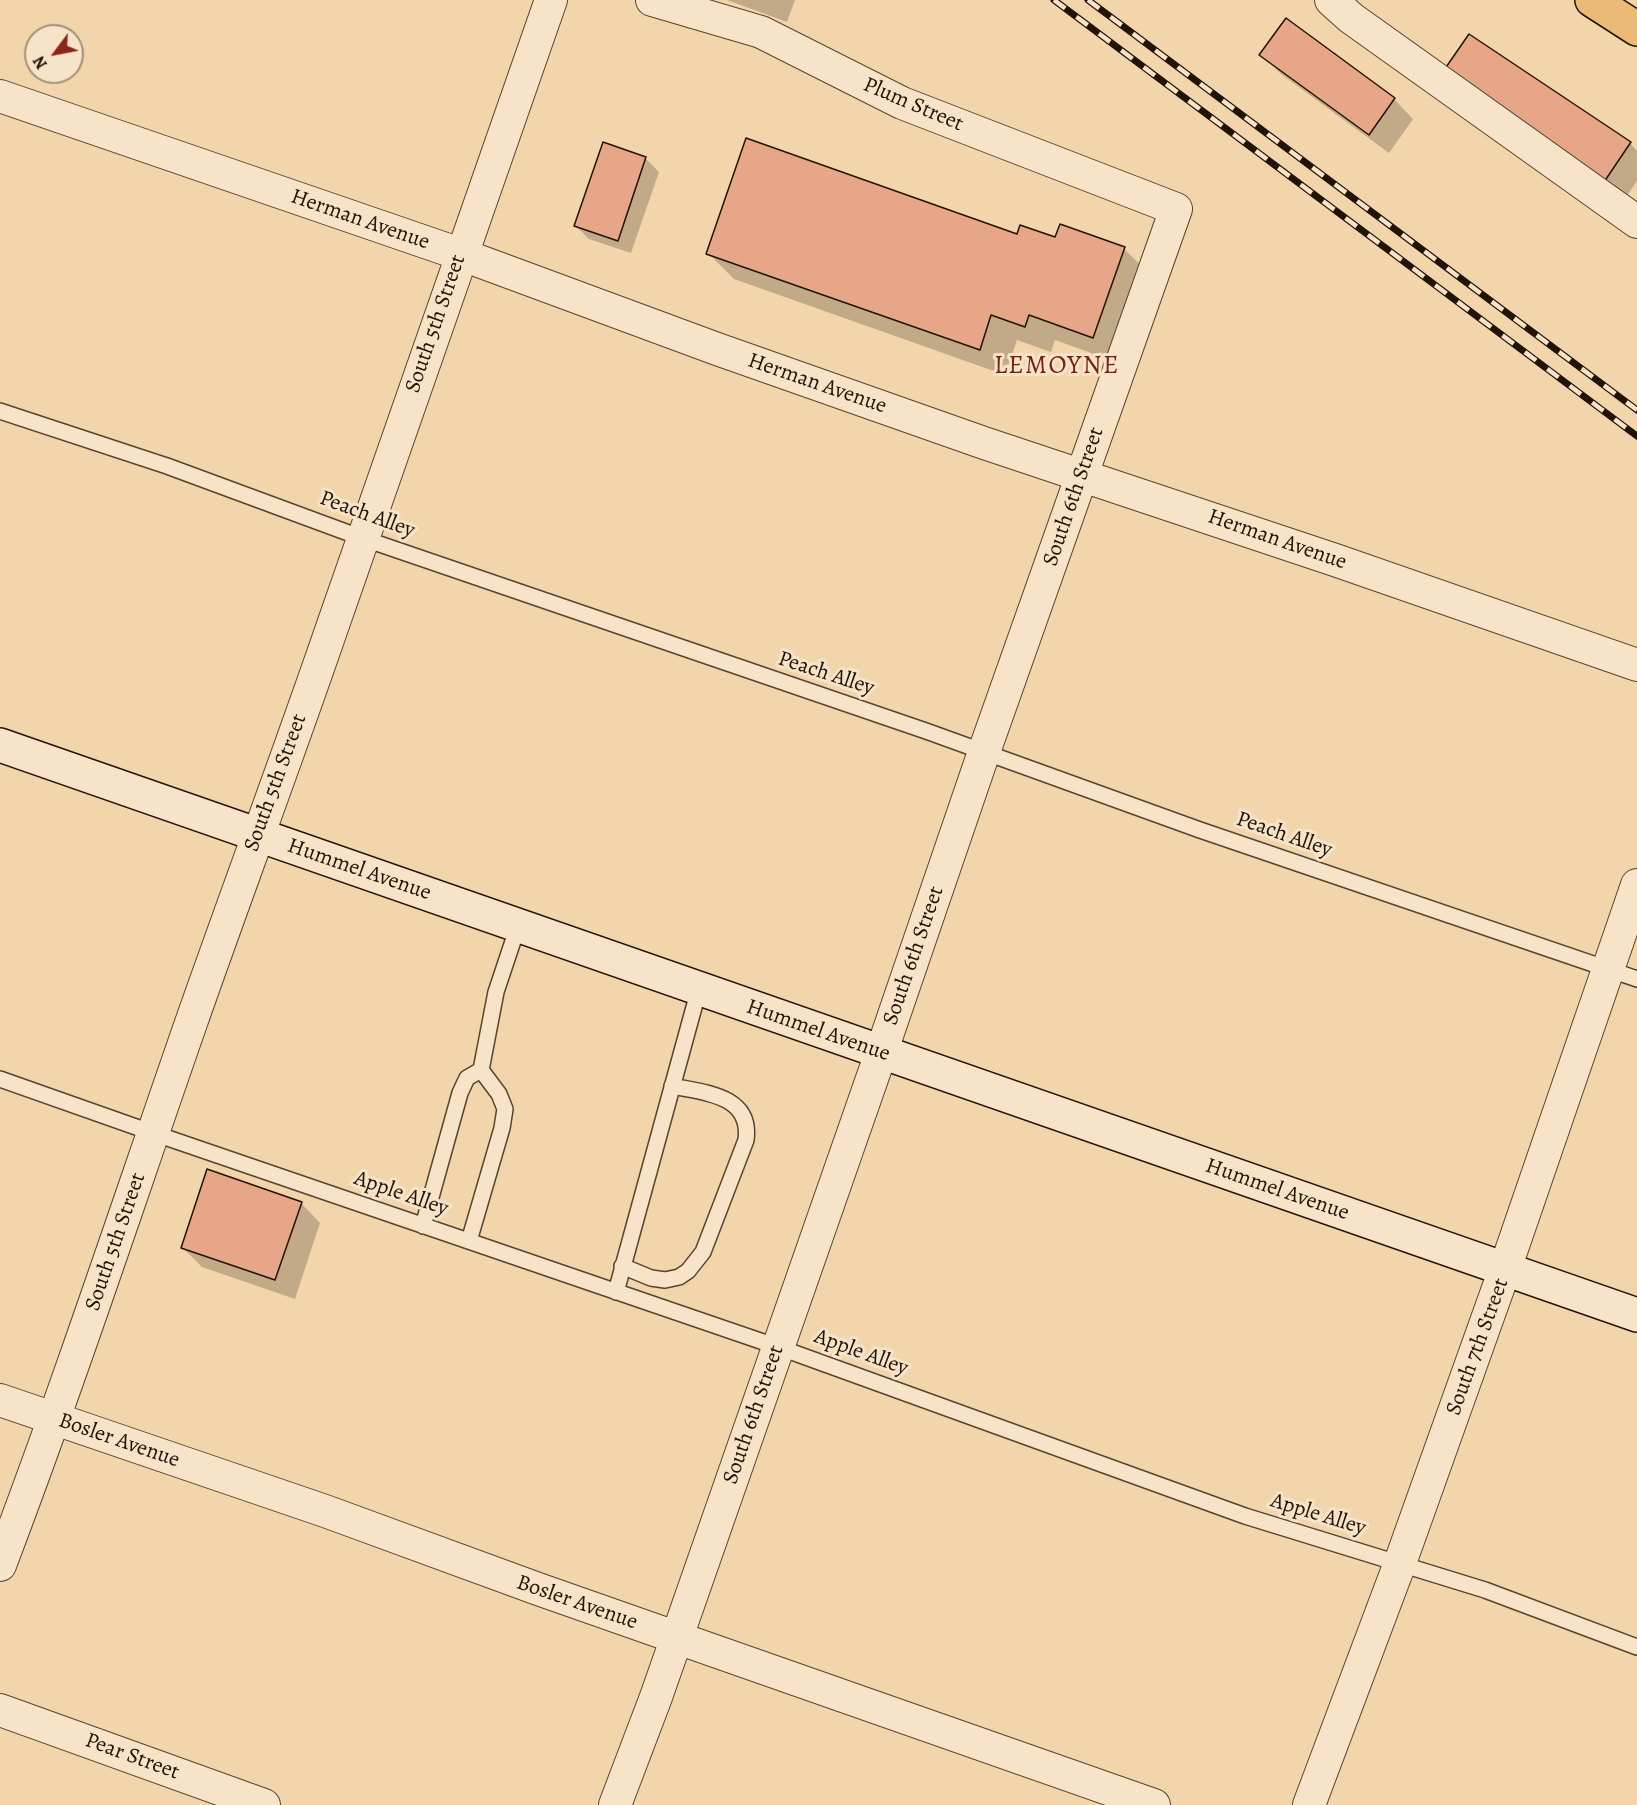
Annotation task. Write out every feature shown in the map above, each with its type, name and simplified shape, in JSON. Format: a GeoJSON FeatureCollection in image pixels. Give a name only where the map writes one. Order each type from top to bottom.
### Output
{"type":"FeatureCollection","features":[{"type":"Feature","properties":{"kind":"highway"},"geometry":{"type":"LineString","coordinates":[[1592,0],[1637,29]]}},
{"type":"Feature","properties":{"kind":"main road","name":"Hummel Avenue"},"geometry":{"type":"LineString","coordinates":[[0,744],[1637,1315]]}},
{"type":"Feature","properties":{"kind":"street","name":"South 5th Street"},"geometry":{"type":"LineString","coordinates":[[0,1565],[55,1420],[153,1133],[550,0]]}},
{"type":"Feature","properties":{"kind":"street","name":"Plum Street"},"geometry":{"type":"LineString","coordinates":[[652,0],[761,32],[902,104],[1176,209]]}},
{"type":"Feature","properties":{"kind":"street"},"geometry":{"type":"LineString","coordinates":[[1331,0],[1361,25],[1637,222]]}},
{"type":"Feature","properties":{"kind":"street","name":"Herman Avenue"},"geometry":{"type":"LineString","coordinates":[[0,96],[460,254],[717,349],[984,443],[1335,560],[1637,665]]}},
{"type":"Feature","properties":{"kind":"street","name":"South 6th Street"},"geometry":{"type":"LineString","coordinates":[[615,1805],[677,1637],[984,752],[1176,209]]}},
{"type":"Feature","properties":{"kind":"street","name":"South 7th Street"},"geometry":{"type":"LineString","coordinates":[[1309,1805],[1400,1563],[1505,1269],[1637,885]]}},
{"type":"Feature","properties":{"kind":"street","name":"Bosler Avenue"},"geometry":{"type":"LineString","coordinates":[[0,1400],[325,1511],[538,1589],[1155,1805]]}},
{"type":"Feature","properties":{"kind":"street","name":"Pear Street"},"geometry":{"type":"LineString","coordinates":[[0,1710],[264,1805]]}},
{"type":"Feature","properties":{"kind":"lane","name":"Peach Alley"},"geometry":{"type":"LineString","coordinates":[[0,411],[167,466],[362,538],[926,731],[1189,826],[1637,979]]}},
{"type":"Feature","properties":{"kind":"lane"},"geometry":{"type":"LineString","coordinates":[[469,1241],[502,1128],[505,1109],[499,1094],[481,1070],[496,992],[518,926]]}},
{"type":"Feature","properties":{"kind":"lane"},"geometry":{"type":"LineString","coordinates":[[616,1292],[699,989]]}},
{"type":"Feature","properties":{"kind":"lane"},"geometry":{"type":"LineString","coordinates":[[423,1226],[460,1093],[467,1078],[481,1070]]}},
{"type":"Feature","properties":{"kind":"lane","name":"Apple Alley"},"geometry":{"type":"LineString","coordinates":[[0,1079],[778,1347],[1245,1516],[1485,1590],[1637,1647]]}},
{"type":"Feature","properties":{"kind":"lane"},"geometry":{"type":"LineString","coordinates":[[622,1266],[651,1278],[665,1280],[680,1277],[688,1271],[703,1252],[746,1140],[748,1128],[745,1117],[734,1105],[718,1095],[672,1086]]}},
{"type":"Feature","properties":{"kind":"building"},"geometry":{"type":"Polygon","coordinates":[[[1286,18],[1395,98],[1369,135],[1259,55],[1286,18]]]}},
{"type":"Feature","properties":{"kind":"building"},"geometry":{"type":"Polygon","coordinates":[[[1469,34],[1631,142],[1604,182],[1442,73],[1469,34]]]}},
{"type":"Feature","properties":{"kind":"building"},"geometry":{"type":"Polygon","coordinates":[[[746,138],[1017,234],[1020,225],[1055,237],[1060,224],[1125,247],[1093,338],[1029,315],[1025,327],[991,315],[980,350],[706,254],[746,138]]]}},
{"type":"Feature","properties":{"kind":"building"},"geometry":{"type":"Polygon","coordinates":[[[603,142],[646,157],[618,241],[574,226],[603,142]]]}},
{"type":"Feature","properties":{"kind":"building"},"geometry":{"type":"Polygon","coordinates":[[[207,1169],[302,1202],[275,1280],[181,1248],[207,1169]]]}},
{"type":"Feature","properties":{"kind":"railway"},"geometry":{"type":"LineString","coordinates":[[1054,0],[1637,436]]}},
{"type":"Feature","properties":{"kind":"railway"},"geometry":{"type":"LineString","coordinates":[[1088,0],[1637,410]]}},
{"type":"Feature","properties":{"kind":"district","name":"LEMOYNE"},"geometry":{"type":"Point","coordinates":[1057,367]}}]}
